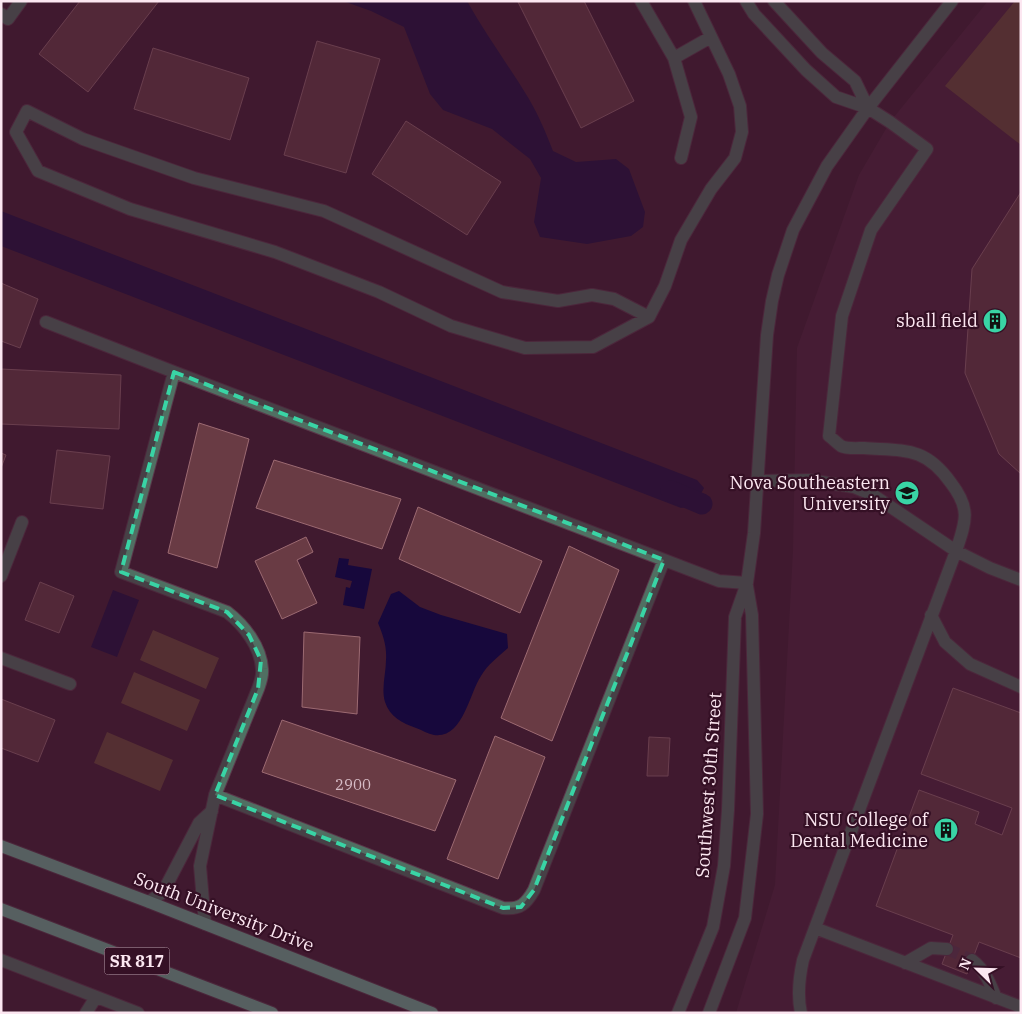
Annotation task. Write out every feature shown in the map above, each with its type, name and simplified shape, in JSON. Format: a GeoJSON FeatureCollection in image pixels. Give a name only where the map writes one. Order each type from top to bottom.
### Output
{"type":"FeatureCollection","features":[{"type":"Feature","properties":{"kind":"main road","name":"South University Drive"},"geometry":{"type":"LineString","coordinates":[[1,846],[432,1013]]}},
{"type":"Feature","properties":{"kind":"main road","name":"SR 817"},"geometry":{"type":"LineString","coordinates":[[1,909],[272,1013]]}},
{"type":"Feature","properties":{"kind":"street"},"geometry":{"type":"LineString","coordinates":[[1,14],[8,19],[21,1]]}},
{"type":"Feature","properties":{"kind":"street"},"geometry":{"type":"LineString","coordinates":[[641,1],[674,58],[691,117],[681,158]]}},
{"type":"Feature","properties":{"kind":"street"},"geometry":{"type":"LineString","coordinates":[[649,317],[614,299],[592,295],[558,302],[502,292],[324,211],[194,178],[83,139],[26,110],[16,132],[38,171],[130,209],[275,252],[378,292],[451,326],[525,348],[593,347],[649,317],[665,286],[681,240],[711,189],[735,158],[742,132],[740,106],[728,74],[694,1]]}},
{"type":"Feature","properties":{"kind":"street"},"geometry":{"type":"LineString","coordinates":[[746,1],[754,14],[800,63],[836,97],[868,108],[927,149],[871,230],[842,316],[829,436],[842,447],[909,451],[932,460],[960,494],[964,504],[964,526],[956,551],[803,960],[798,996],[801,1013]]}},
{"type":"Feature","properties":{"kind":"street"},"geometry":{"type":"LineString","coordinates":[[774,1],[822,53],[855,81],[868,108]]}},
{"type":"Feature","properties":{"kind":"street","name":"Southwest 30th Street"},"geometry":{"type":"LineString","coordinates":[[678,1013],[712,927],[724,866],[728,810],[735,617],[747,583],[754,533],[767,334],[778,275],[793,230],[827,166],[868,108],[952,1]]}},
{"type":"Feature","properties":{"kind":"street"},"geometry":{"type":"LineString","coordinates":[[674,58],[711,38]]}},
{"type":"Feature","properties":{"kind":"street"},"geometry":{"type":"LineString","coordinates":[[46,322],[719,581],[747,583]]}},
{"type":"Feature","properties":{"kind":"street"},"geometry":{"type":"LineString","coordinates":[[174,372],[121,572],[227,612],[239,621],[249,635],[261,660],[263,672],[258,689],[215,795],[200,866],[206,924]]}},
{"type":"Feature","properties":{"kind":"street"},"geometry":{"type":"LineString","coordinates":[[757,481],[809,480],[854,487],[873,495],[956,551],[990,568],[1021,580]]}},
{"type":"Feature","properties":{"kind":"street"},"geometry":{"type":"LineString","coordinates":[[1,576],[22,522]]}},
{"type":"Feature","properties":{"kind":"street"},"geometry":{"type":"LineString","coordinates":[[215,795],[503,908],[513,909],[521,907],[534,890],[664,560]]}},
{"type":"Feature","properties":{"kind":"street","name":"Southwest 30th Street"},"geometry":{"type":"LineString","coordinates":[[709,1013],[744,918],[757,814],[752,615],[747,583]]}},
{"type":"Feature","properties":{"kind":"street"},"geometry":{"type":"LineString","coordinates":[[931,615],[945,642],[970,664],[1021,687]]}},
{"type":"Feature","properties":{"kind":"street"},"geometry":{"type":"LineString","coordinates":[[1,658],[70,684]]}},
{"type":"Feature","properties":{"kind":"street"},"geometry":{"type":"LineString","coordinates":[[149,902],[163,892],[199,823],[212,811]]}},
{"type":"Feature","properties":{"kind":"street"},"geometry":{"type":"LineString","coordinates":[[814,928],[1021,1007]]}},
{"type":"Feature","properties":{"kind":"street"},"geometry":{"type":"LineString","coordinates":[[905,963],[931,948],[947,949]]}},
{"type":"Feature","properties":{"kind":"street"},"geometry":{"type":"LineString","coordinates":[[1,960],[138,1013]]}},
{"type":"Feature","properties":{"kind":"street"},"geometry":{"type":"LineString","coordinates":[[972,960],[980,966],[988,977],[996,998]]}},
{"type":"Feature","properties":{"kind":"street"},"geometry":{"type":"LineString","coordinates":[[86,1013],[96,996]]}},
{"type":"Feature","properties":{"kind":"highlighted area"},"geometry":{"type":"Polygon","coordinates":[[[174,372],[664,560],[534,890],[521,907],[503,908],[215,795],[258,689],[261,660],[249,635],[227,612],[121,572],[174,372]]]}},
{"type":"Feature","properties":{"kind":"shaded area"},"geometry":{"type":"Polygon","coordinates":[[[343,1],[467,1],[529,99],[553,151],[576,162],[616,159],[629,169],[645,212],[643,227],[631,236],[587,244],[540,237],[534,222],[541,178],[530,159],[492,129],[443,110],[430,94],[404,27],[371,11],[343,1]]]}},
{"type":"Feature","properties":{"kind":"shaded area","name":"Nova Southeastern University"},"geometry":{"type":"Polygon","coordinates":[[[988,1],[1021,1],[1021,1013],[736,1013],[775,885],[793,551],[797,348],[859,175],[890,122],[988,1]]]}},
{"type":"Feature","properties":{"kind":"shaded area"},"geometry":{"type":"Polygon","coordinates":[[[1015,1],[1021,1],[1021,145],[945,86],[1015,1]]]}},
{"type":"Feature","properties":{"kind":"shaded area"},"geometry":{"type":"Polygon","coordinates":[[[1,211],[697,480],[704,488],[695,505],[681,508],[1,246],[1,211]]]}},
{"type":"Feature","properties":{"kind":"shaded area"},"geometry":{"type":"Polygon","coordinates":[[[339,558],[349,559],[348,565],[372,569],[364,609],[343,605],[346,587],[350,588],[352,581],[335,577],[339,558]]]}},
{"type":"Feature","properties":{"kind":"shaded area"},"geometry":{"type":"Polygon","coordinates":[[[113,590],[139,600],[117,657],[91,647],[113,590]]]}},
{"type":"Feature","properties":{"kind":"shaded area"},"geometry":{"type":"Polygon","coordinates":[[[399,591],[420,607],[507,634],[508,648],[484,672],[464,714],[452,730],[444,734],[434,735],[401,722],[393,716],[385,702],[386,650],[378,623],[391,594],[399,591]]]}},
{"type":"Feature","properties":{"kind":"shaded area"},"geometry":{"type":"Polygon","coordinates":[[[153,630],[219,658],[206,689],[140,660],[153,630]]]}},
{"type":"Feature","properties":{"kind":"shaded area"},"geometry":{"type":"Polygon","coordinates":[[[134,672],[200,700],[187,731],[121,703],[134,672]]]}},
{"type":"Feature","properties":{"kind":"shaded area"},"geometry":{"type":"Polygon","coordinates":[[[107,732],[173,760],[160,791],[94,763],[107,732]]]}},
{"type":"Feature","properties":{"kind":"building"},"geometry":{"type":"Polygon","coordinates":[[[80,1],[159,1],[88,92],[39,54],[80,1]]]}},
{"type":"Feature","properties":{"kind":"building"},"geometry":{"type":"Polygon","coordinates":[[[584,1],[634,101],[581,128],[518,2],[584,1]]]}},
{"type":"Feature","properties":{"kind":"building"},"geometry":{"type":"Polygon","coordinates":[[[317,41],[380,59],[346,173],[284,155],[317,41]]]}},
{"type":"Feature","properties":{"kind":"building"},"geometry":{"type":"Polygon","coordinates":[[[153,48],[249,78],[230,140],[134,109],[153,48]]]}},
{"type":"Feature","properties":{"kind":"building"},"geometry":{"type":"Polygon","coordinates":[[[406,121],[501,182],[467,235],[372,174],[406,121]]]}},
{"type":"Feature","properties":{"kind":"building","name":"sball field"},"geometry":{"type":"Polygon","coordinates":[[[1021,192],[1021,474],[999,454],[965,373],[972,269],[1021,192]]]}},
{"type":"Feature","properties":{"kind":"building"},"geometry":{"type":"Polygon","coordinates":[[[1,283],[38,299],[20,348],[1,341],[1,283]]]}},
{"type":"Feature","properties":{"kind":"building"},"geometry":{"type":"Polygon","coordinates":[[[1,369],[121,375],[119,429],[1,424],[1,369]]]}},
{"type":"Feature","properties":{"kind":"building"},"geometry":{"type":"Polygon","coordinates":[[[199,423],[249,439],[217,568],[168,553],[199,423]]]}},
{"type":"Feature","properties":{"kind":"building"},"geometry":{"type":"Polygon","coordinates":[[[57,450],[110,456],[103,509],[50,503],[57,450]]]}},
{"type":"Feature","properties":{"kind":"building"},"geometry":{"type":"Polygon","coordinates":[[[1,453],[6,455],[1,468],[1,453]]]}},
{"type":"Feature","properties":{"kind":"building"},"geometry":{"type":"Polygon","coordinates":[[[274,460],[401,499],[382,549],[256,508],[274,460]]]}},
{"type":"Feature","properties":{"kind":"building"},"geometry":{"type":"Polygon","coordinates":[[[418,507],[542,561],[520,613],[399,559],[418,507]]]}},
{"type":"Feature","properties":{"kind":"building"},"geometry":{"type":"Polygon","coordinates":[[[306,537],[313,552],[297,560],[317,603],[282,619],[255,561],[306,537]]]}},
{"type":"Feature","properties":{"kind":"building"},"geometry":{"type":"Polygon","coordinates":[[[569,546],[619,570],[552,741],[501,718],[569,546]]]}},
{"type":"Feature","properties":{"kind":"building"},"geometry":{"type":"Polygon","coordinates":[[[40,582],[74,596],[59,633],[25,620],[40,582]]]}},
{"type":"Feature","properties":{"kind":"building"},"geometry":{"type":"Polygon","coordinates":[[[304,632],[360,637],[357,714],[302,707],[304,632]]]}},
{"type":"Feature","properties":{"kind":"building","name":"NSU College of Dental Medicine"},"geometry":{"type":"Polygon","coordinates":[[[953,688],[1021,713],[1021,958],[979,942],[967,974],[942,964],[953,935],[876,906],[919,790],[979,812],[975,824],[1002,835],[1012,808],[921,774],[953,688]]]}},
{"type":"Feature","properties":{"kind":"building"},"geometry":{"type":"Polygon","coordinates":[[[1,699],[55,720],[38,762],[1,748],[1,699]]]}},
{"type":"Feature","properties":{"kind":"building"},"geometry":{"type":"Polygon","coordinates":[[[282,720],[456,780],[435,831],[262,772],[282,720]]]}},
{"type":"Feature","properties":{"kind":"building"},"geometry":{"type":"Polygon","coordinates":[[[495,736],[545,757],[498,879],[447,859],[495,736]]]}},
{"type":"Feature","properties":{"kind":"building"},"geometry":{"type":"Polygon","coordinates":[[[649,737],[670,738],[668,776],[647,776],[649,737]]]}},
{"type":"Feature","properties":{"kind":"waterway"},"geometry":{"type":"LineString","coordinates":[[671,491],[702,504]]}},
{"type":"Feature","properties":{"kind":"tunnel"},"geometry":{"type":"LineString","coordinates":[[947,949],[972,960]]}},
{"type":"Feature","properties":{"kind":"place","name":"sball field"},"geometry":{"type":"Point","coordinates":[995,321]}},
{"type":"Feature","properties":{"kind":"place","name":"Nova Southeastern University"},"geometry":{"type":"Point","coordinates":[907,493]}},
{"type":"Feature","properties":{"kind":"place","name":"NSU College of Dental Medicine"},"geometry":{"type":"Point","coordinates":[946,830]}}]}
